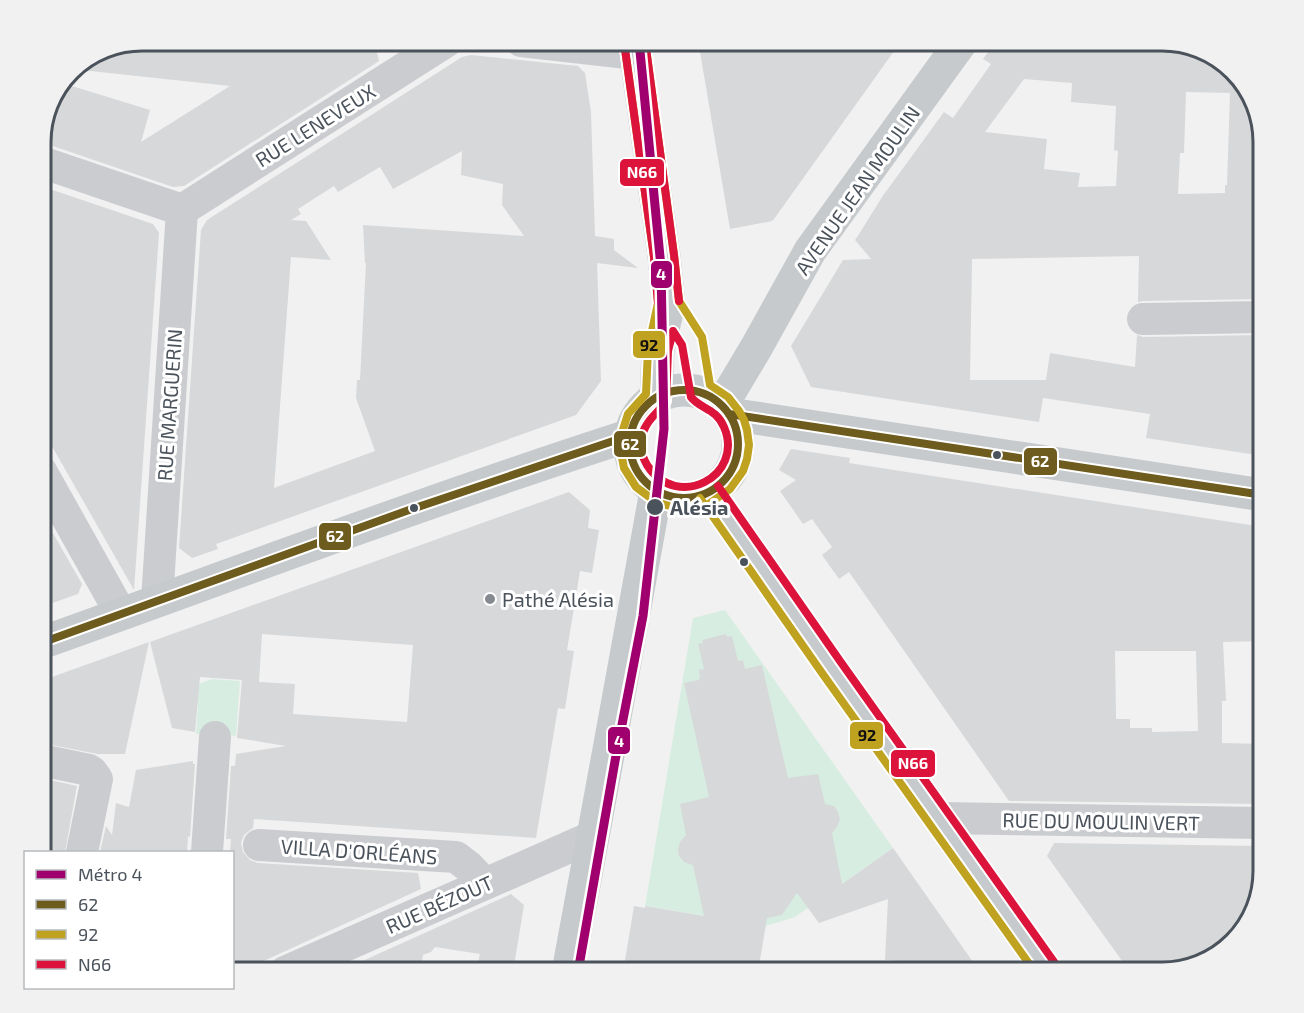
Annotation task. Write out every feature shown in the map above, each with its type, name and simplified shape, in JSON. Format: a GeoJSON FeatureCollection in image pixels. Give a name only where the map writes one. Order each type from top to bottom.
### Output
{"type":"FeatureCollection","features":[{"type":"Feature","properties":{"kind":"main road"},"geometry":{"type":"LineString","coordinates":[[636,51],[669,304],[658,350],[656,398]]}},
{"type":"Feature","properties":{"kind":"main road","name":"AVENUE JEAN MOULIN"},"geometry":{"type":"LineString","coordinates":[[726,410],[756,348],[810,251],[954,51]]}},
{"type":"Feature","properties":{"kind":"main road"},"geometry":{"type":"LineString","coordinates":[[684,390],[700,392],[715,400],[726,410],[734,424],[738,446],[733,468],[719,486],[699,496],[677,498],[656,491],[649,486],[637,471],[631,454],[633,425],[644,407],[667,393],[684,390]]}},
{"type":"Feature","properties":{"kind":"main road"},"geometry":{"type":"LineString","coordinates":[[726,410],[1253,493]]}},
{"type":"Feature","properties":{"kind":"main road"},"geometry":{"type":"LineString","coordinates":[[51,639],[631,435]]}},
{"type":"Feature","properties":{"kind":"main road"},"geometry":{"type":"LineString","coordinates":[[570,962],[656,491]]}},
{"type":"Feature","properties":{"kind":"main road"},"geometry":{"type":"LineString","coordinates":[[710,492],[1041,962]]}},
{"type":"Feature","properties":{"kind":"street","name":"RUE LENEVEUX"},"geometry":{"type":"LineString","coordinates":[[182,210],[430,51]]}},
{"type":"Feature","properties":{"kind":"street"},"geometry":{"type":"LineString","coordinates":[[51,165],[182,210]]}},
{"type":"Feature","properties":{"kind":"street","name":"RUE MARGUERIN"},"geometry":{"type":"LineString","coordinates":[[157,601],[182,210]]}},
{"type":"Feature","properties":{"kind":"street"},"geometry":{"type":"LineString","coordinates":[[1143,319],[1253,316]]}},
{"type":"Feature","properties":{"kind":"street"},"geometry":{"type":"LineString","coordinates":[[51,489],[121,614]]}},
{"type":"Feature","properties":{"kind":"street"},"geometry":{"type":"LineString","coordinates":[[207,851],[215,737]]}},
{"type":"Feature","properties":{"kind":"street"},"geometry":{"type":"LineString","coordinates":[[51,762],[89,770],[97,779],[82,851]]}},
{"type":"Feature","properties":{"kind":"street","name":"RUE DU MOULIN VERT"},"geometry":{"type":"LineString","coordinates":[[939,818],[1253,824]]}},
{"type":"Feature","properties":{"kind":"street","name":"RUE BÉZOUT"},"geometry":{"type":"LineString","coordinates":[[308,962],[592,837]]}},
{"type":"Feature","properties":{"kind":"street","name":"VILLA D'ORLÉANS"},"geometry":{"type":"LineString","coordinates":[[259,845],[456,857],[485,884]]}},
{"type":"Feature","properties":{"kind":"green space"},"geometry":{"type":"Polygon","coordinates":[[[725,610],[893,848],[795,917],[766,926],[645,906],[693,618],[725,610]]]}},
{"type":"Feature","properties":{"kind":"green space"},"geometry":{"type":"Polygon","coordinates":[[[212,679],[240,681],[236,736],[215,732],[196,734],[198,705],[189,704],[196,685],[212,679]]]}},
{"type":"Feature","properties":{"kind":"building"},"geometry":{"type":"Polygon","coordinates":[[[142,51],[377,51],[379,61],[184,186],[173,187],[51,145],[54,119],[66,91],[71,86],[150,110],[141,142],[230,86],[86,71],[107,58],[142,51]]]}},
{"type":"Feature","properties":{"kind":"building"},"geometry":{"type":"Polygon","coordinates":[[[700,51],[894,51],[774,219],[730,229],[700,51]]]}},
{"type":"Feature","properties":{"kind":"building"},"geometry":{"type":"Polygon","coordinates":[[[989,51],[1162,51],[1191,56],[1217,70],[1238,91],[1244,102],[1252,130],[1253,299],[1138,302],[1139,256],[972,259],[970,380],[1046,380],[1050,353],[1135,367],[1137,335],[1143,337],[1253,335],[1253,454],[1146,438],[1150,414],[1043,398],[1039,422],[811,387],[791,346],[843,260],[871,259],[855,240],[882,197],[944,112],[953,118],[991,64],[983,59],[989,51]],[[1024,79],[985,132],[1047,139],[1044,169],[1080,173],[1078,187],[1116,186],[1118,151],[1114,150],[1116,106],[1071,102],[1072,83],[1024,79]],[[1186,92],[1184,153],[1180,153],[1178,194],[1225,193],[1230,93],[1186,92]]]}},
{"type":"Feature","properties":{"kind":"building"},"geometry":{"type":"Polygon","coordinates":[[[471,55],[578,66],[585,73],[591,112],[595,236],[614,239],[614,250],[638,268],[597,263],[601,381],[576,415],[216,544],[218,549],[192,558],[179,548],[201,230],[207,220],[462,57],[471,55]],[[462,151],[393,189],[380,167],[338,192],[334,186],[298,209],[301,214],[291,220],[306,221],[331,260],[291,257],[274,488],[375,451],[356,398],[357,380],[360,380],[366,263],[363,225],[524,236],[502,205],[503,184],[461,175],[462,151]]]}},
{"type":"Feature","properties":{"kind":"building"},"geometry":{"type":"Polygon","coordinates":[[[51,189],[153,224],[159,233],[134,590],[51,445],[51,189]]]}},
{"type":"Feature","properties":{"kind":"building"},"geometry":{"type":"Polygon","coordinates":[[[791,449],[850,458],[849,463],[1253,525],[1253,641],[1223,642],[1226,701],[1222,701],[1222,743],[1253,744],[1253,804],[1009,801],[849,572],[839,579],[822,555],[832,547],[812,519],[803,524],[780,491],[796,480],[779,470],[791,449]],[[1115,651],[1116,719],[1130,719],[1130,728],[1152,728],[1152,732],[1198,731],[1196,651],[1115,651]]]}},
{"type":"Feature","properties":{"kind":"building"},"geometry":{"type":"Polygon","coordinates":[[[569,492],[590,510],[588,528],[599,530],[592,573],[580,571],[567,650],[574,651],[565,709],[558,708],[536,838],[254,819],[253,828],[244,835],[241,843],[243,852],[250,860],[258,863],[418,873],[421,889],[261,962],[234,962],[234,851],[230,851],[231,839],[226,839],[231,766],[235,766],[236,754],[286,746],[237,738],[242,680],[200,677],[195,732],[172,728],[150,642],[569,492]],[[262,634],[259,682],[295,684],[293,714],[407,722],[413,645],[262,634]]]}},
{"type":"Feature","properties":{"kind":"building"},"geometry":{"type":"Polygon","coordinates":[[[51,530],[82,584],[78,594],[51,603],[51,530]]]}},
{"type":"Feature","properties":{"kind":"building"},"geometry":{"type":"Polygon","coordinates":[[[726,634],[727,637],[732,636],[738,661],[743,660],[745,669],[762,665],[788,778],[818,774],[825,804],[834,806],[838,812],[840,819],[832,833],[842,884],[893,848],[973,962],[885,960],[888,899],[819,923],[797,893],[782,915],[767,918],[760,962],[625,962],[634,906],[704,916],[693,865],[684,862],[679,856],[678,849],[686,835],[680,804],[709,797],[684,683],[699,680],[699,670],[704,669],[698,644],[703,643],[702,640],[726,634]]]}},
{"type":"Feature","properties":{"kind":"building"},"geometry":{"type":"Polygon","coordinates":[[[149,642],[125,754],[98,754],[51,745],[51,677],[149,642]]]}},
{"type":"Feature","properties":{"kind":"building"},"geometry":{"type":"Polygon","coordinates":[[[193,761],[195,764],[187,851],[100,851],[106,826],[112,835],[116,803],[129,807],[136,770],[193,761]]]}},
{"type":"Feature","properties":{"kind":"building"},"geometry":{"type":"Polygon","coordinates":[[[51,780],[77,786],[65,851],[51,851],[51,780]]]}},
{"type":"Feature","properties":{"kind":"building"},"geometry":{"type":"Polygon","coordinates":[[[1054,843],[1253,846],[1252,883],[1241,916],[1213,947],[1202,953],[1174,961],[1123,962],[1047,856],[1054,843]]]}},
{"type":"Feature","properties":{"kind":"building"},"geometry":{"type":"Polygon","coordinates":[[[511,894],[524,905],[515,962],[478,962],[480,954],[435,947],[431,952],[423,955],[422,962],[360,962],[511,894]]]}},
{"type":"Feature","properties":{"kind":"metro line","name":"4"},"geometry":{"type":"LineString","coordinates":[[580,962],[643,616],[664,429],[661,267],[640,51]]}},
{"type":"Feature","properties":{"kind":"transit line","name":"92"},"geometry":{"type":"LineString","coordinates":[[625,51],[654,257],[658,303],[648,349],[646,394],[628,414],[619,442],[624,468],[636,487],[656,502],[680,509],[706,506],[730,489],[743,471],[749,445],[747,430],[739,411],[728,397],[710,385],[702,337],[679,301],[646,51]]}},
{"type":"Feature","properties":{"kind":"transit line","name":"N66"},"geometry":{"type":"LineString","coordinates":[[625,51],[654,257],[658,303]]}},
{"type":"Feature","properties":{"kind":"transit line","name":"N66"},"geometry":{"type":"LineString","coordinates":[[646,51],[679,301]]}},
{"type":"Feature","properties":{"kind":"transit line","name":"N66"},"geometry":{"type":"LineString","coordinates":[[673,331],[682,345],[691,397],[721,421],[728,445],[725,460],[717,473],[705,482],[690,487],[675,486],[660,479],[647,465],[641,449],[645,427],[666,401],[668,351],[673,331]]}},
{"type":"Feature","properties":{"kind":"transit line","name":"62"},"geometry":{"type":"LineString","coordinates":[[684,390],[705,394],[722,406],[734,423],[738,444],[734,465],[722,482],[705,494],[684,498],[663,494],[646,482],[634,465],[630,444],[634,423],[646,406],[663,394],[684,390]]}},
{"type":"Feature","properties":{"kind":"transit line","name":"62"},"geometry":{"type":"LineString","coordinates":[[729,414],[1253,493]]}},
{"type":"Feature","properties":{"kind":"transit line","name":"62"},"geometry":{"type":"LineString","coordinates":[[51,639],[409,510],[631,435]]}},
{"type":"Feature","properties":{"kind":"transit line","name":"N66"},"geometry":{"type":"LineString","coordinates":[[718,486],[1054,962]]}},
{"type":"Feature","properties":{"kind":"transit line","name":"92"},"geometry":{"type":"LineString","coordinates":[[700,498],[1028,962]]}},
{"type":"Feature","properties":{"kind":"place","name":"Alésia"},"geometry":{"type":"Point","coordinates":[655,507]}},
{"type":"Feature","properties":{"kind":"place","name":"Pathé Alésia"},"geometry":{"type":"Point","coordinates":[490,599]}}]}
